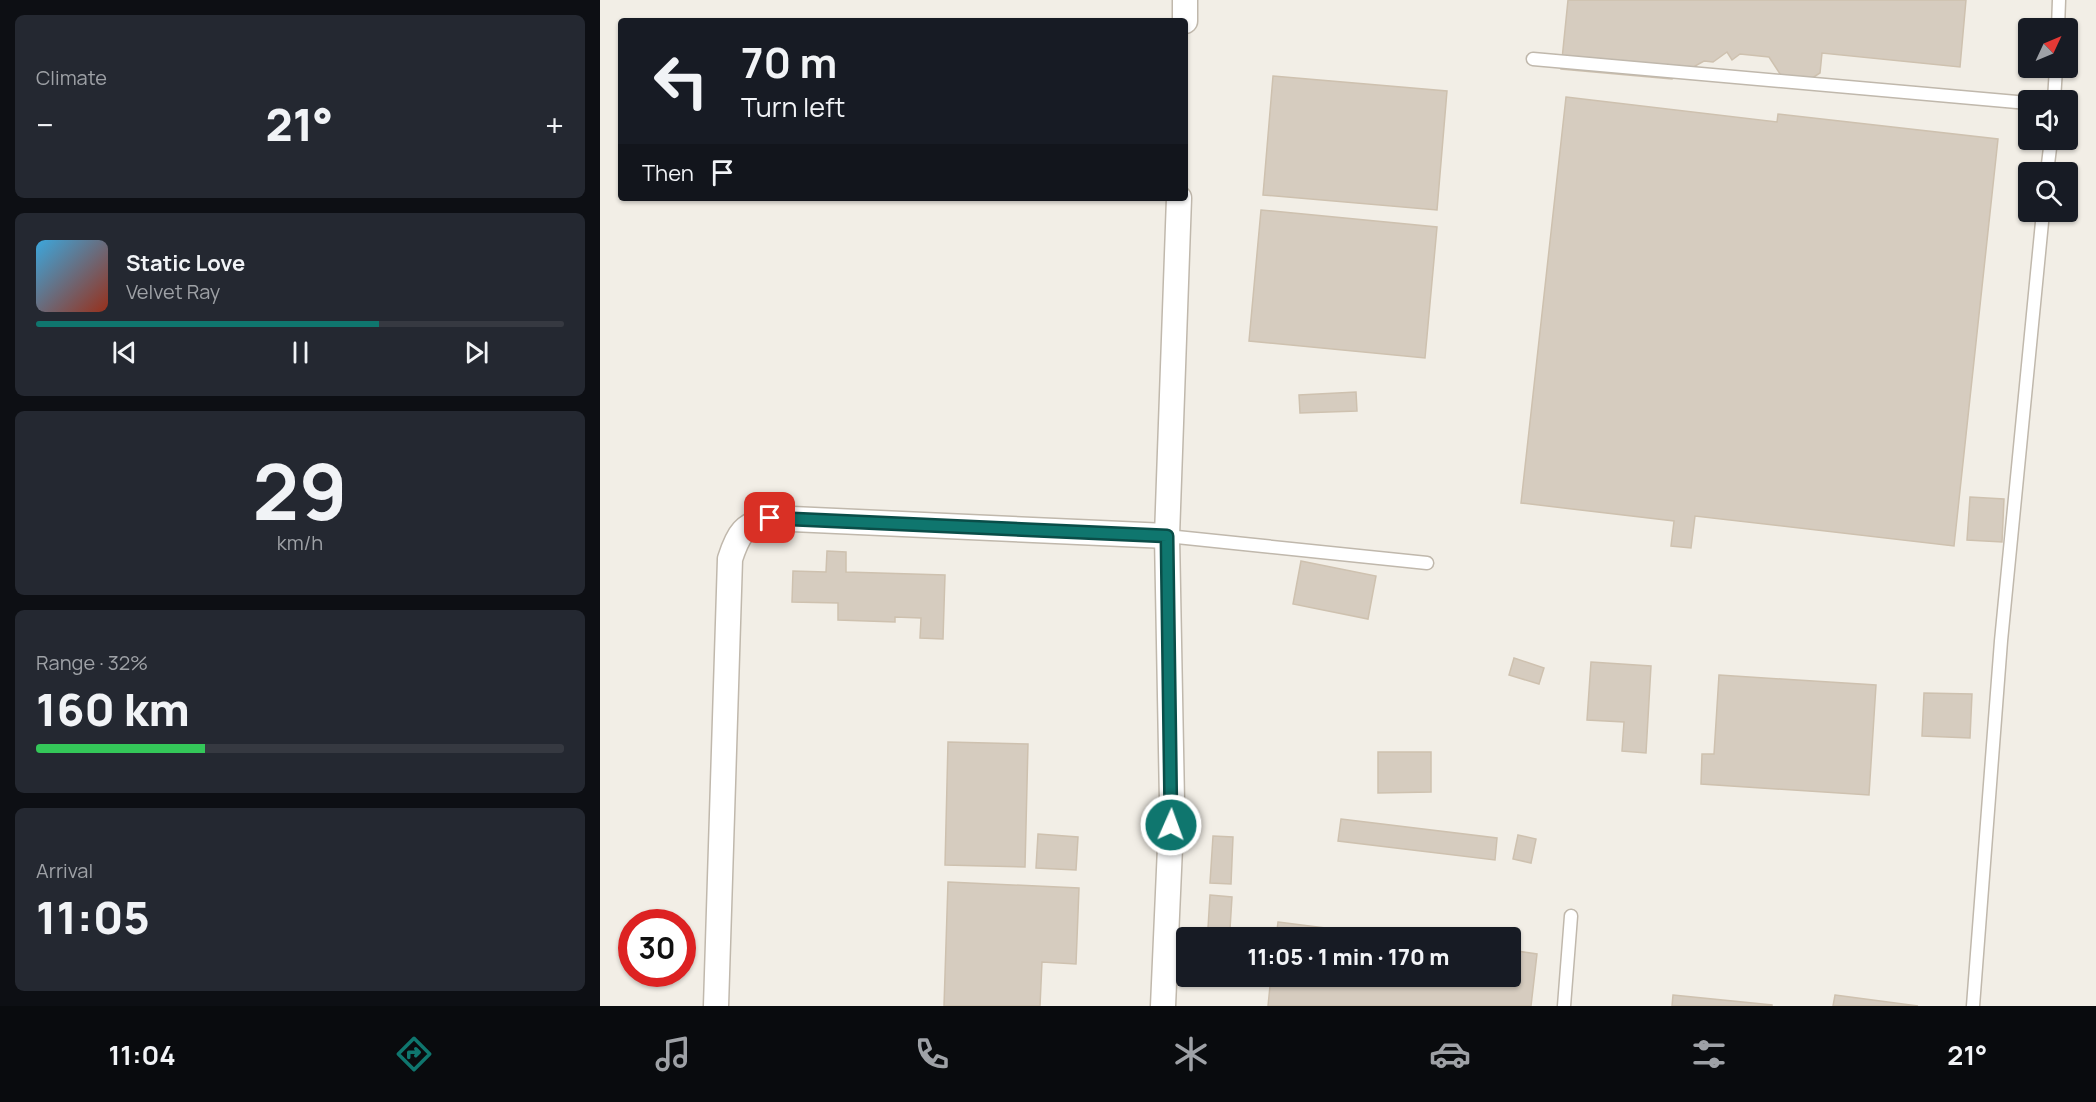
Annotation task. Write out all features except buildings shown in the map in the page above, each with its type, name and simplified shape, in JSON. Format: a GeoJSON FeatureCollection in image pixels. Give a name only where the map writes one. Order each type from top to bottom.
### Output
{"type":"FeatureCollection","features":[{"type":"Feature","properties":{"kind":"street"},"geometry":{"type":"LineString","coordinates":[[1185,0],[1185,18]]}},
{"type":"Feature","properties":{"kind":"street"},"geometry":{"type":"LineString","coordinates":[[1163,1006],[1172,802],[1167,536],[1179,201]]}},
{"type":"Feature","properties":{"kind":"street"},"geometry":{"type":"LineString","coordinates":[[716,1006],[730,559],[741,534],[754,522],[770,518],[1167,536]]}},
{"type":"Feature","properties":{"kind":"lane"},"geometry":{"type":"LineString","coordinates":[[2058,18],[2059,0]]}},
{"type":"Feature","properties":{"kind":"lane"},"geometry":{"type":"LineString","coordinates":[[1533,59],[2018,102]]}},
{"type":"Feature","properties":{"kind":"lane"},"geometry":{"type":"LineString","coordinates":[[1973,1006],[2001,641],[2042,222]]}},
{"type":"Feature","properties":{"kind":"lane"},"geometry":{"type":"LineString","coordinates":[[1167,536],[1427,563]]}},
{"type":"Feature","properties":{"kind":"lane"},"geometry":{"type":"LineString","coordinates":[[1564,1006],[1571,916]]}},
{"type":"Feature","properties":{"kind":"route"},"geometry":{"type":"LineString","coordinates":[[770,518],[1167,536],[1171,825]]}}]}
